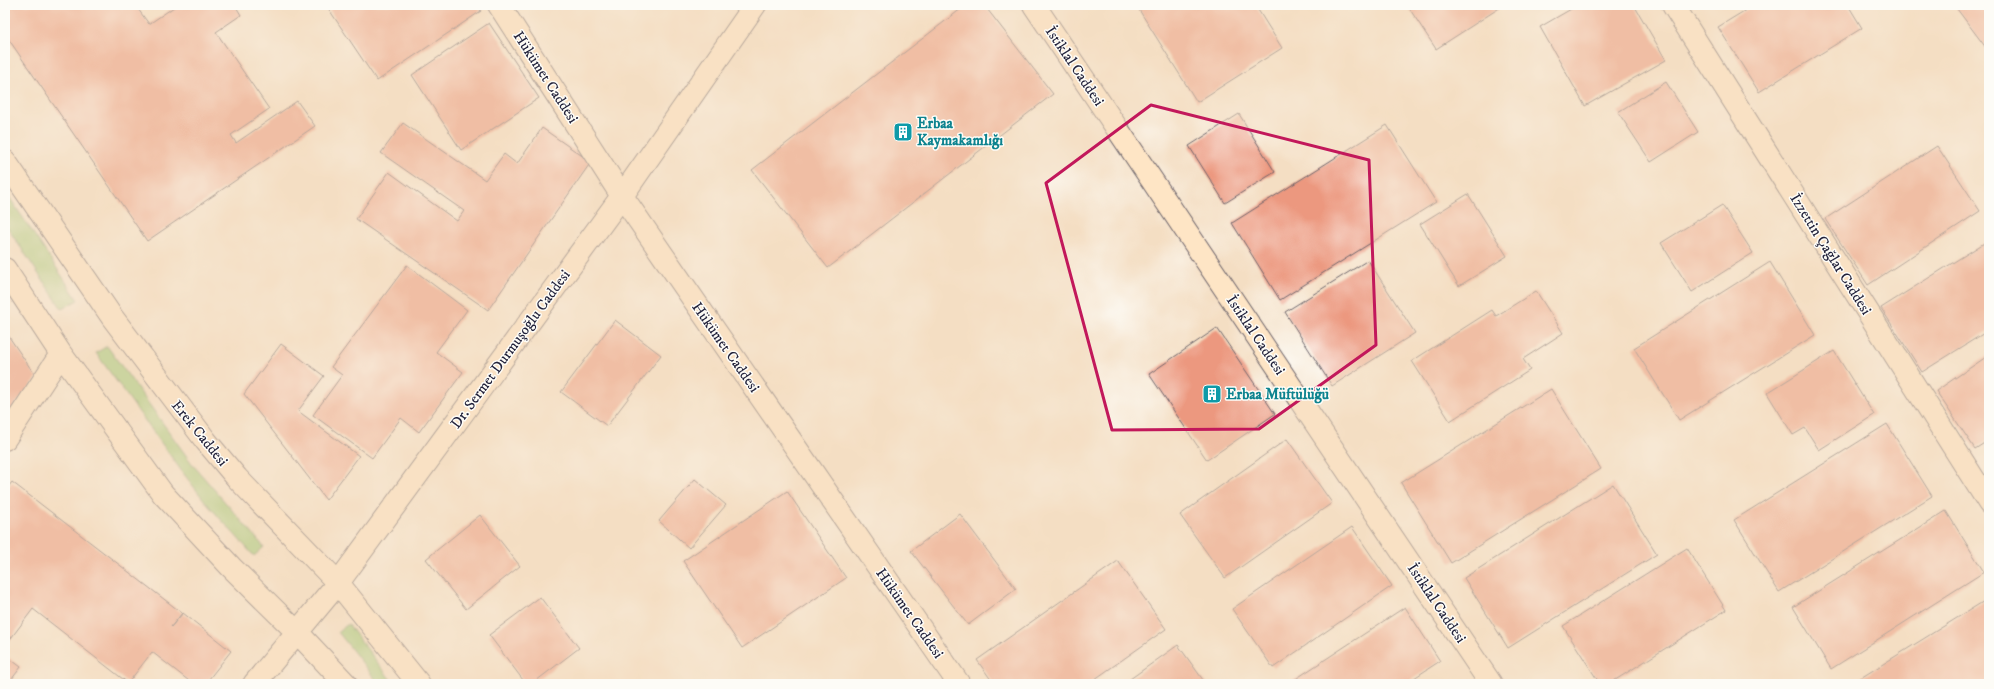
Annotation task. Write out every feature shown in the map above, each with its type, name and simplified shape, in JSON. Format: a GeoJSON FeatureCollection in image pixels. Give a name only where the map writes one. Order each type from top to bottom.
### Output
{"type":"FeatureCollection","features":[{"type":"Feature","properties":{"kind":"street","name":"Hükümet Caddesi"},"geometry":{"type":"LineString","coordinates":[[499,5],[622,196],[959,684]]}},
{"type":"Feature","properties":{"kind":"street","name":"Dr. Sermet Durmuşoğlu Caddesi"},"geometry":{"type":"LineString","coordinates":[[254,684],[338,582],[622,196],[755,5]]}},
{"type":"Feature","properties":{"kind":"street","name":"İstiklal Caddesi"},"geometry":{"type":"LineString","coordinates":[[1034,5],[1491,684]]}},
{"type":"Feature","properties":{"kind":"street","name":"İzzettin Çağlar Caddesi"},"geometry":{"type":"LineString","coordinates":[[1673,5],[1989,503]]}},
{"type":"Feature","properties":{"kind":"street","name":"Erek Caddesi"},"geometry":{"type":"LineString","coordinates":[[5,161],[112,317],[206,441],[237,478],[338,582],[419,684]]}},
{"type":"Feature","properties":{"kind":"street"},"geometry":{"type":"LineString","coordinates":[[5,269],[61,354],[163,494],[230,567],[297,632],[346,684]]}},
{"type":"Feature","properties":{"kind":"street"},"geometry":{"type":"LineString","coordinates":[[5,440],[61,354]]}},
{"type":"Feature","properties":{"kind":"highlighted area"},"geometry":{"type":"Polygon","coordinates":[[[1151,105],[1369,160],[1376,345],[1259,429],[1112,430],[1046,183],[1151,105]]]}},
{"type":"Feature","properties":{"kind":"green space"},"geometry":{"type":"Polygon","coordinates":[[[5,191],[78,300],[62,309],[5,224],[5,191]]]}},
{"type":"Feature","properties":{"kind":"green space"},"geometry":{"type":"Polygon","coordinates":[[[107,346],[193,465],[264,547],[254,556],[208,505],[183,473],[96,353],[107,346]]]}},
{"type":"Feature","properties":{"kind":"green space"},"geometry":{"type":"Polygon","coordinates":[[[348,624],[394,684],[379,684],[338,632],[348,624]]]}},
{"type":"Feature","properties":{"kind":"building"},"geometry":{"type":"Polygon","coordinates":[[[5,5],[135,5],[149,24],[177,5],[235,5],[241,15],[216,32],[269,109],[231,135],[236,143],[297,101],[315,126],[147,241],[5,34],[5,5]]]}},
{"type":"Feature","properties":{"kind":"building"},"geometry":{"type":"Polygon","coordinates":[[[326,5],[477,5],[481,11],[377,81],[326,5]]]}},
{"type":"Feature","properties":{"kind":"building","name":"Erbaa Kaymakamlığı"},"geometry":{"type":"Polygon","coordinates":[[[966,5],[984,5],[1053,94],[828,268],[752,170],[966,5]]]}},
{"type":"Feature","properties":{"kind":"building"},"geometry":{"type":"Polygon","coordinates":[[[1136,5],[1255,5],[1282,48],[1197,102],[1136,5]]]}},
{"type":"Feature","properties":{"kind":"building"},"geometry":{"type":"Polygon","coordinates":[[[1407,5],[1504,5],[1436,49],[1407,5]]]}},
{"type":"Feature","properties":{"kind":"building"},"geometry":{"type":"Polygon","coordinates":[[[1578,5],[1634,5],[1666,60],[1585,106],[1540,27],[1578,5]]]}},
{"type":"Feature","properties":{"kind":"building"},"geometry":{"type":"Polygon","coordinates":[[[1754,5],[1848,5],[1862,28],[1759,92],[1718,27],[1754,5]]]}},
{"type":"Feature","properties":{"kind":"building"},"geometry":{"type":"Polygon","coordinates":[[[1954,5],[1989,5],[1989,47],[1987,49],[1954,5]]]}},
{"type":"Feature","properties":{"kind":"building"},"geometry":{"type":"Polygon","coordinates":[[[489,23],[539,98],[461,150],[412,75],[489,23]]]}},
{"type":"Feature","properties":{"kind":"building"},"geometry":{"type":"Polygon","coordinates":[[[1666,82],[1698,132],[1651,162],[1618,112],[1666,82]]]}},
{"type":"Feature","properties":{"kind":"building"},"geometry":{"type":"Polygon","coordinates":[[[1239,114],[1275,172],[1225,203],[1189,146],[1239,114]]]}},
{"type":"Feature","properties":{"kind":"building"},"geometry":{"type":"Polygon","coordinates":[[[403,123],[485,180],[504,154],[517,164],[542,128],[591,162],[488,310],[356,219],[389,172],[457,221],[464,211],[381,153],[403,123]]]}},
{"type":"Feature","properties":{"kind":"building"},"geometry":{"type":"Polygon","coordinates":[[[1387,125],[1436,202],[1280,300],[1232,223],[1387,125]]]}},
{"type":"Feature","properties":{"kind":"building"},"geometry":{"type":"Polygon","coordinates":[[[1937,146],[1980,211],[1868,285],[1825,219],[1937,146]]]}},
{"type":"Feature","properties":{"kind":"building"},"geometry":{"type":"Polygon","coordinates":[[[1468,194],[1507,256],[1459,286],[1420,224],[1468,194]]]}},
{"type":"Feature","properties":{"kind":"building"},"geometry":{"type":"Polygon","coordinates":[[[1722,205],[1753,253],[1692,292],[1661,243],[1722,205]]]}},
{"type":"Feature","properties":{"kind":"building"},"geometry":{"type":"Polygon","coordinates":[[[1989,240],[1989,330],[1922,372],[1881,308],[1989,240]]]}},
{"type":"Feature","properties":{"kind":"building"},"geometry":{"type":"Polygon","coordinates":[[[1368,260],[1415,333],[1332,386],[1285,312],[1368,260]]]}},
{"type":"Feature","properties":{"kind":"building"},"geometry":{"type":"Polygon","coordinates":[[[1770,262],[1815,335],[1679,420],[1634,348],[1770,262]]]}},
{"type":"Feature","properties":{"kind":"building"},"geometry":{"type":"Polygon","coordinates":[[[407,265],[467,310],[436,352],[463,372],[419,432],[401,418],[372,458],[313,415],[342,375],[331,367],[407,265]]]}},
{"type":"Feature","properties":{"kind":"building"},"geometry":{"type":"Polygon","coordinates":[[[1536,291],[1563,333],[1523,359],[1530,370],[1450,421],[1412,361],[1492,310],[1496,316],[1536,291]]]}},
{"type":"Feature","properties":{"kind":"building"},"geometry":{"type":"Polygon","coordinates":[[[615,320],[661,355],[607,426],[561,392],[615,320]]]}},
{"type":"Feature","properties":{"kind":"building","name":"Erbaa Müftülüğü"},"geometry":{"type":"Polygon","coordinates":[[[1217,328],[1275,414],[1207,460],[1149,374],[1217,328]]]}},
{"type":"Feature","properties":{"kind":"building"},"geometry":{"type":"Polygon","coordinates":[[[5,331],[37,378],[5,417],[5,331]]]}},
{"type":"Feature","properties":{"kind":"building"},"geometry":{"type":"Polygon","coordinates":[[[281,344],[324,376],[298,411],[359,456],[326,500],[244,394],[281,344]]]}},
{"type":"Feature","properties":{"kind":"building"},"geometry":{"type":"Polygon","coordinates":[[[1834,351],[1874,415],[1819,450],[1805,428],[1793,435],[1767,393],[1834,351]]]}},
{"type":"Feature","properties":{"kind":"building"},"geometry":{"type":"Polygon","coordinates":[[[1989,355],[1989,440],[1975,449],[1936,391],[1989,355]]]}},
{"type":"Feature","properties":{"kind":"building"},"geometry":{"type":"Polygon","coordinates":[[[1551,389],[1601,469],[1451,563],[1401,483],[1551,389]]]}},
{"type":"Feature","properties":{"kind":"building"},"geometry":{"type":"Polygon","coordinates":[[[1887,424],[1932,496],[1779,592],[1734,520],[1887,424]]]}},
{"type":"Feature","properties":{"kind":"building"},"geometry":{"type":"Polygon","coordinates":[[[1287,439],[1332,503],[1225,578],[1180,515],[1287,439]]]}},
{"type":"Feature","properties":{"kind":"building"},"geometry":{"type":"Polygon","coordinates":[[[695,479],[726,505],[689,548],[659,521],[695,479]]]}},
{"type":"Feature","properties":{"kind":"building"},"geometry":{"type":"Polygon","coordinates":[[[12,482],[182,613],[171,627],[183,613],[231,651],[205,684],[193,684],[152,652],[128,683],[33,609],[5,646],[5,491],[12,482]]]}},
{"type":"Feature","properties":{"kind":"building"},"geometry":{"type":"Polygon","coordinates":[[[1613,484],[1657,554],[1508,648],[1464,578],[1613,484]]]}},
{"type":"Feature","properties":{"kind":"building"},"geometry":{"type":"Polygon","coordinates":[[[787,491],[846,578],[742,648],[683,561],[787,491]]]}},
{"type":"Feature","properties":{"kind":"building"},"geometry":{"type":"Polygon","coordinates":[[[1946,511],[1984,572],[1831,669],[1793,607],[1946,511]]]}},
{"type":"Feature","properties":{"kind":"building"},"geometry":{"type":"Polygon","coordinates":[[[960,514],[1016,589],[968,625],[911,551],[960,514]]]}},
{"type":"Feature","properties":{"kind":"building"},"geometry":{"type":"Polygon","coordinates":[[[480,515],[520,566],[466,609],[426,559],[480,515]]]}},
{"type":"Feature","properties":{"kind":"building"},"geometry":{"type":"Polygon","coordinates":[[[1352,527],[1392,586],[1273,668],[1232,609],[1352,527]]]}},
{"type":"Feature","properties":{"kind":"building"},"geometry":{"type":"Polygon","coordinates":[[[1687,548],[1726,610],[1609,684],[1600,684],[1563,626],[1687,548]]]}},
{"type":"Feature","properties":{"kind":"building"},"geometry":{"type":"Polygon","coordinates":[[[1118,561],[1166,629],[1088,684],[994,684],[977,660],[1118,561]]]}},
{"type":"Feature","properties":{"kind":"building"},"geometry":{"type":"Polygon","coordinates":[[[540,597],[579,648],[532,684],[526,684],[489,635],[540,597]]]}},
{"type":"Feature","properties":{"kind":"building"},"geometry":{"type":"Polygon","coordinates":[[[1989,598],[1989,680],[1983,684],[1851,684],[1989,598]]]}},
{"type":"Feature","properties":{"kind":"building"},"geometry":{"type":"Polygon","coordinates":[[[1405,607],[1440,661],[1405,684],[1288,684],[1405,607]]]}},
{"type":"Feature","properties":{"kind":"building"},"geometry":{"type":"Polygon","coordinates":[[[1178,645],[1206,684],[1123,684],[1178,645]]]}},
{"type":"Feature","properties":{"kind":"building"},"geometry":{"type":"Polygon","coordinates":[[[5,655],[21,667],[8,684],[5,684],[5,655]]]}},
{"type":"Feature","properties":{"kind":"place","name":"Erbaa Kaymakamlığı"},"geometry":{"type":"Point","coordinates":[903,132]}},
{"type":"Feature","properties":{"kind":"place","name":"Erbaa Müftülüğü"},"geometry":{"type":"Point","coordinates":[1212,394]}}]}
